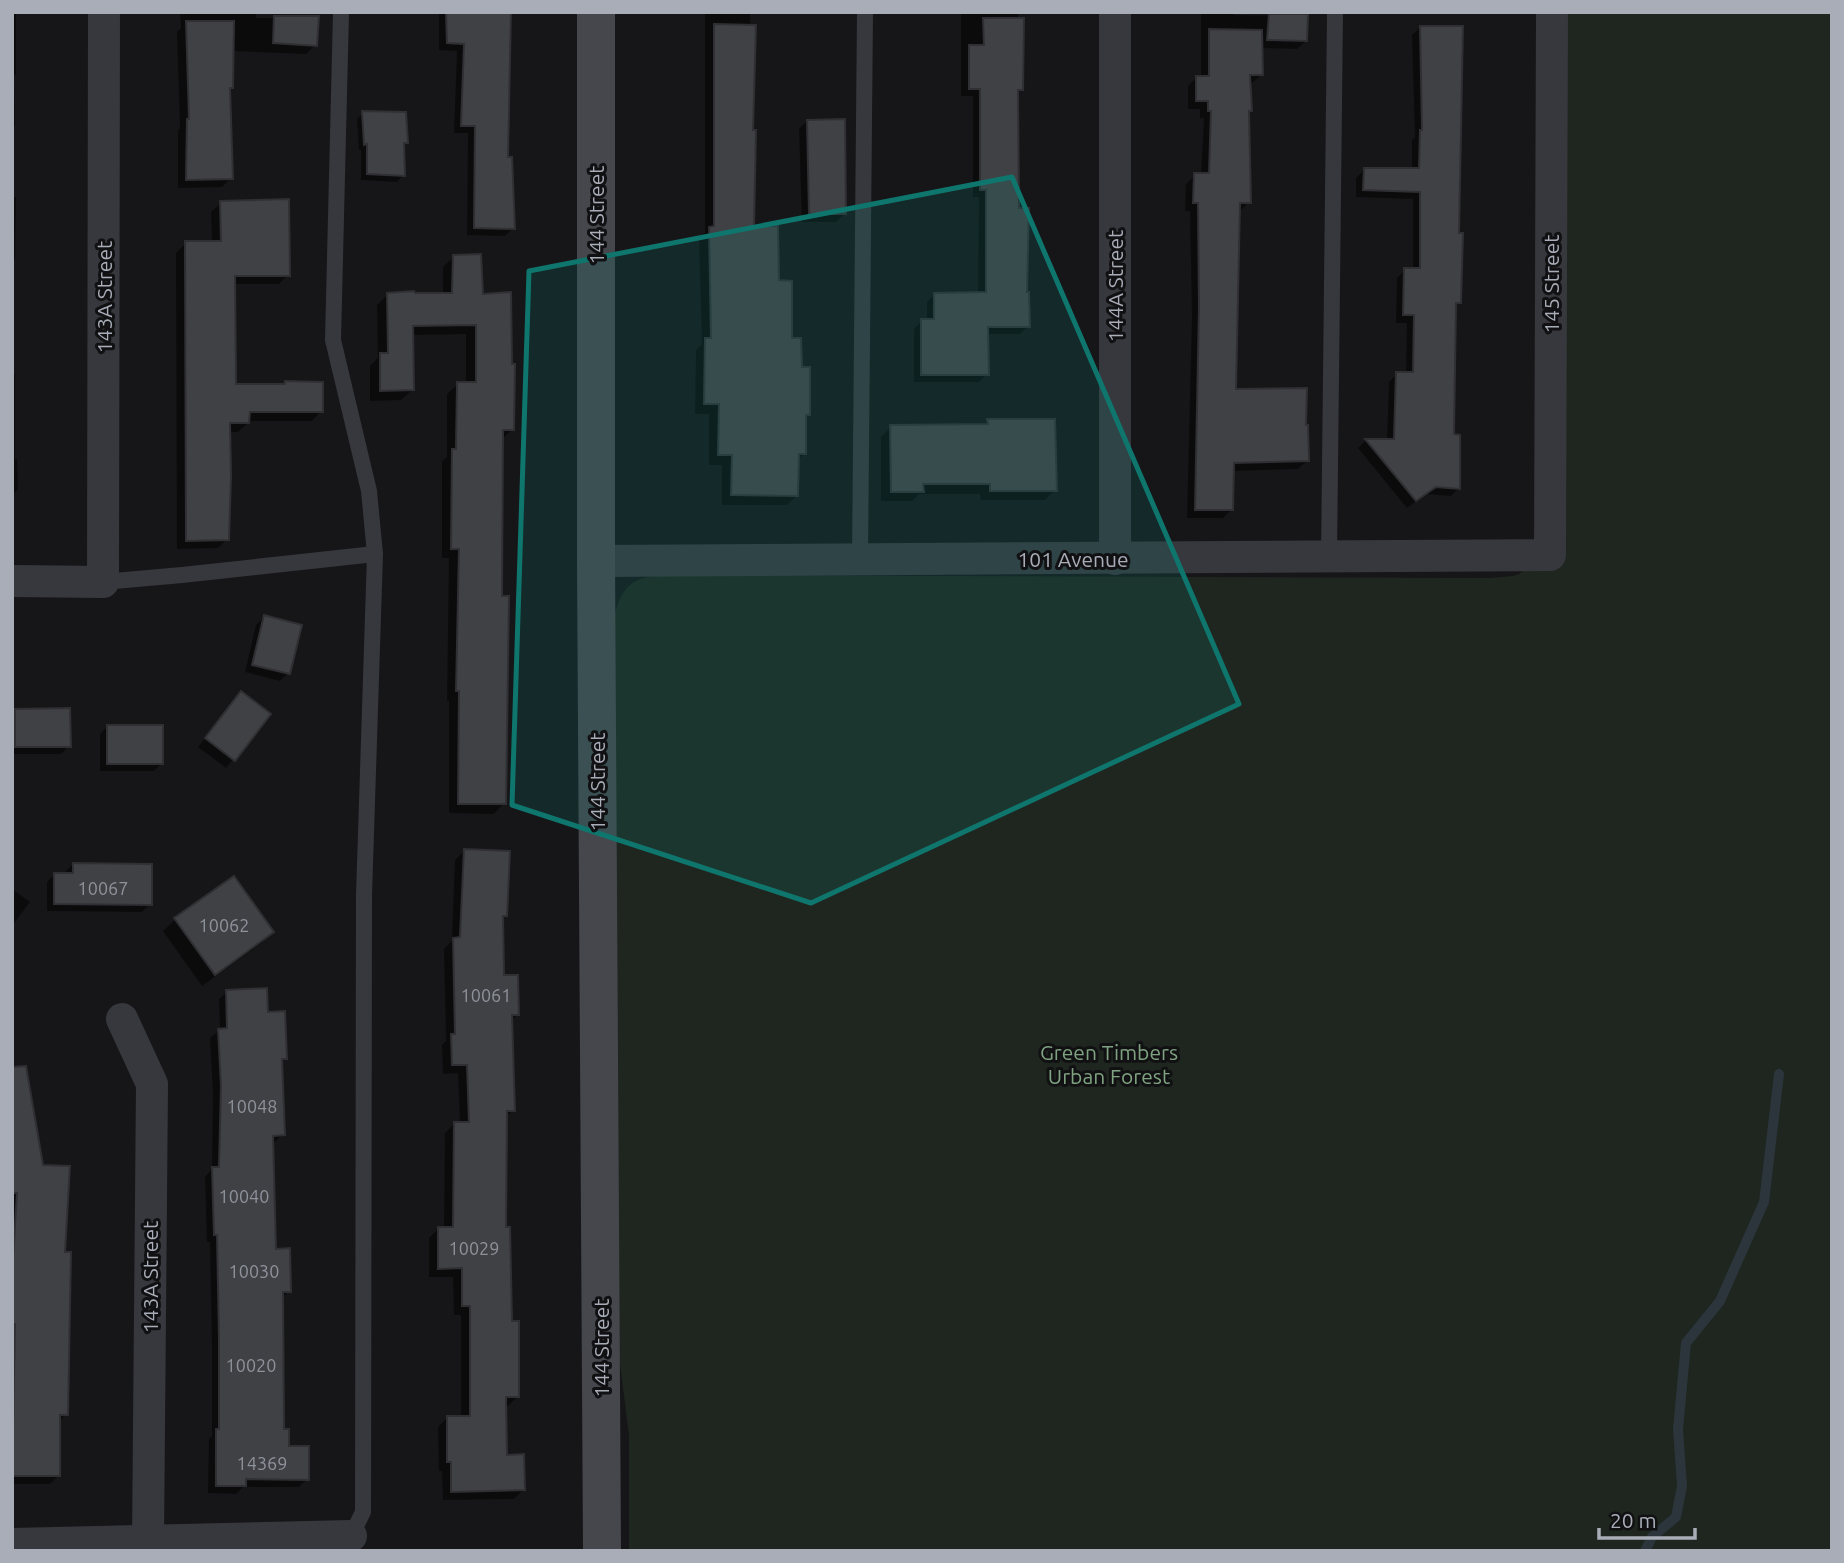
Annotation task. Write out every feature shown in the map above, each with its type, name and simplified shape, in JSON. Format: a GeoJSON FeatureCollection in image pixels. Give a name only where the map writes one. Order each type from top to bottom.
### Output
{"type":"FeatureCollection","features":[{"type":"Feature","properties":{"kind":"main road","name":"144 Street"},"geometry":{"type":"LineString","coordinates":[[596,12],[596,561],[602,1551]]}},
{"type":"Feature","properties":{"kind":"street","name":"143A Street"},"geometry":{"type":"LineString","coordinates":[[103,582],[104,12]]}},
{"type":"Feature","properties":{"kind":"street","name":"144A Street"},"geometry":{"type":"LineString","coordinates":[[1115,12],[1115,559]]}},
{"type":"Feature","properties":{"kind":"street","name":"145 Street"},"geometry":{"type":"LineString","coordinates":[[1550,555],[1552,12]]}},
{"type":"Feature","properties":{"kind":"street","name":"101 Avenue"},"geometry":{"type":"LineString","coordinates":[[596,561],[1550,555]]}},
{"type":"Feature","properties":{"kind":"street"},"geometry":{"type":"LineString","coordinates":[[12,581],[103,582]]}},
{"type":"Feature","properties":{"kind":"street","name":"143A Street"},"geometry":{"type":"LineString","coordinates":[[122,1018],[152,1084],[148,1542]]}},
{"type":"Feature","properties":{"kind":"street"},"geometry":{"type":"LineString","coordinates":[[12,1544],[351,1536]]}},
{"type":"Feature","properties":{"kind":"lane"},"geometry":{"type":"LineString","coordinates":[[341,12],[333,340],[369,491],[375,554],[363,895],[363,1512],[351,1536]]}},
{"type":"Feature","properties":{"kind":"lane"},"geometry":{"type":"LineString","coordinates":[[860,560],[865,12]]}},
{"type":"Feature","properties":{"kind":"lane"},"geometry":{"type":"LineString","coordinates":[[1329,558],[1335,12]]}},
{"type":"Feature","properties":{"kind":"lane"},"geometry":{"type":"LineString","coordinates":[[103,582],[375,554]]}},
{"type":"Feature","properties":{"kind":"highlighted area"},"geometry":{"type":"Polygon","coordinates":[[[1012,177],[1239,704],[811,903],[512,805],[529,271],[1012,177]]]}},
{"type":"Feature","properties":{"kind":"green space","name":"Green Timbers Urban Forest"},"geometry":{"type":"Polygon","coordinates":[[[1547,12],[1832,12],[1832,1551],[629,1551],[629,1435],[617,1341],[615,613],[622,594],[640,579],[668,575],[1488,578],[1518,574],[1527,567],[1536,551],[1547,12]]]}},
{"type":"Feature","properties":{"kind":"building"},"geometry":{"type":"Polygon","coordinates":[[[446,12],[511,12],[508,157],[512,157],[515,229],[474,228],[475,126],[461,126],[464,44],[447,43],[446,12]]]}},
{"type":"Feature","properties":{"kind":"building"},"geometry":{"type":"Polygon","coordinates":[[[1269,14],[1308,14],[1307,41],[1267,40],[1269,14]]]}},
{"type":"Feature","properties":{"kind":"building"},"geometry":{"type":"Polygon","coordinates":[[[274,16],[319,16],[317,46],[273,43],[274,16]]]}},
{"type":"Feature","properties":{"kind":"building"},"geometry":{"type":"Polygon","coordinates":[[[983,18],[1024,18],[1023,90],[1018,90],[1019,208],[1029,208],[1027,292],[1030,327],[988,327],[989,375],[921,375],[921,319],[934,319],[934,293],[986,292],[986,190],[980,190],[980,89],[969,89],[969,45],[984,45],[983,18]]]}},
{"type":"Feature","properties":{"kind":"building"},"geometry":{"type":"Polygon","coordinates":[[[186,21],[234,21],[233,88],[230,88],[233,179],[186,180],[189,119],[186,21]]]}},
{"type":"Feature","properties":{"kind":"building"},"geometry":{"type":"Polygon","coordinates":[[[714,24],[756,25],[754,226],[778,226],[779,280],[792,281],[792,338],[801,338],[802,367],[810,367],[810,415],[806,415],[806,454],[799,454],[798,496],[731,495],[732,455],[718,455],[719,404],[704,404],[705,338],[711,338],[709,227],[714,226],[714,24]]]}},
{"type":"Feature","properties":{"kind":"building"},"geometry":{"type":"Polygon","coordinates":[[[1420,26],[1463,26],[1459,233],[1463,233],[1461,303],[1456,303],[1454,434],[1460,435],[1460,489],[1436,487],[1416,501],[1365,439],[1394,439],[1396,372],[1413,372],[1414,315],[1403,315],[1404,268],[1420,268],[1420,192],[1363,190],[1364,168],[1419,168],[1422,130],[1420,26]]]}},
{"type":"Feature","properties":{"kind":"building"},"geometry":{"type":"Polygon","coordinates":[[[1209,29],[1262,30],[1263,75],[1250,75],[1251,203],[1240,203],[1236,389],[1307,388],[1309,461],[1234,463],[1233,510],[1195,510],[1199,306],[1198,203],[1193,203],[1194,173],[1209,173],[1211,111],[1208,111],[1208,101],[1196,101],[1196,76],[1209,76],[1209,29]]]}},
{"type":"Feature","properties":{"kind":"building"},"geometry":{"type":"Polygon","coordinates":[[[362,111],[406,112],[408,143],[404,143],[405,176],[367,174],[367,144],[364,145],[362,111]]]}},
{"type":"Feature","properties":{"kind":"building"},"geometry":{"type":"Polygon","coordinates":[[[845,119],[846,214],[809,214],[807,120],[845,119]]]}},
{"type":"Feature","properties":{"kind":"building"},"geometry":{"type":"Polygon","coordinates":[[[289,199],[290,276],[235,276],[236,384],[323,382],[323,412],[250,412],[249,423],[230,423],[229,540],[186,541],[185,241],[221,241],[220,201],[289,199]]]}},
{"type":"Feature","properties":{"kind":"building"},"geometry":{"type":"Polygon","coordinates":[[[481,254],[483,294],[511,292],[512,364],[515,364],[514,430],[503,430],[502,596],[509,596],[506,804],[458,804],[459,691],[456,691],[459,549],[451,549],[452,449],[456,449],[457,382],[476,382],[476,325],[413,326],[414,390],[380,391],[380,353],[388,353],[387,293],[452,293],[453,255],[481,254]]]}},
{"type":"Feature","properties":{"kind":"building"},"geometry":{"type":"Polygon","coordinates":[[[987,419],[1055,419],[1057,491],[990,491],[990,484],[923,484],[924,492],[891,492],[890,425],[988,424],[987,419]]]}},
{"type":"Feature","properties":{"kind":"building"},"geometry":{"type":"Polygon","coordinates":[[[264,615],[302,625],[290,674],[252,665],[264,615]]]}},
{"type":"Feature","properties":{"kind":"building"},"geometry":{"type":"Polygon","coordinates":[[[241,691],[271,714],[235,761],[205,738],[241,691]]]}},
{"type":"Feature","properties":{"kind":"building"},"geometry":{"type":"Polygon","coordinates":[[[70,708],[71,747],[15,747],[15,709],[70,708]]]}},
{"type":"Feature","properties":{"kind":"building"},"geometry":{"type":"Polygon","coordinates":[[[107,725],[163,725],[163,764],[107,764],[107,725]]]}},
{"type":"Feature","properties":{"kind":"building"},"geometry":{"type":"Polygon","coordinates":[[[464,849],[510,851],[507,916],[503,916],[504,975],[518,975],[519,1015],[512,1015],[515,1111],[507,1111],[506,1227],[510,1227],[512,1321],[519,1321],[519,1397],[506,1397],[507,1455],[524,1454],[525,1490],[451,1492],[451,1462],[447,1462],[447,1416],[470,1416],[470,1306],[462,1306],[462,1268],[438,1269],[438,1227],[453,1227],[454,1122],[469,1122],[467,1065],[452,1065],[451,1034],[455,1034],[453,938],[460,937],[464,849]]]}},
{"type":"Feature","properties":{"kind":"building"},"geometry":{"type":"Polygon","coordinates":[[[73,863],[152,864],[152,905],[54,904],[54,873],[73,873],[73,863]]]}},
{"type":"Feature","properties":{"kind":"building"},"geometry":{"type":"Polygon","coordinates":[[[234,876],[274,932],[215,975],[174,918],[234,876]]]}},
{"type":"Feature","properties":{"kind":"building"},"geometry":{"type":"Polygon","coordinates":[[[267,988],[268,1012],[285,1011],[287,1059],[282,1059],[285,1135],[273,1136],[276,1249],[290,1248],[291,1292],[283,1292],[284,1429],[289,1429],[289,1446],[309,1446],[309,1480],[246,1479],[246,1486],[216,1486],[219,1337],[217,1235],[214,1235],[212,1167],[219,1167],[221,1086],[218,1029],[227,1028],[226,990],[267,988]]]}},
{"type":"Feature","properties":{"kind":"building"},"geometry":{"type":"Polygon","coordinates":[[[26,1066],[43,1165],[70,1166],[65,1252],[71,1252],[68,1415],[60,1415],[60,1476],[12,1476],[15,1324],[12,1324],[12,1272],[17,1193],[12,1193],[12,1067],[26,1066]]]}},
{"type":"Feature","properties":{"kind":"waterway"},"geometry":{"type":"LineString","coordinates":[[1645,1551],[1652,1537],[1676,1517],[1682,1486],[1678,1429],[1686,1343],[1720,1301],[1764,1202],[1779,1074]]}}]}
